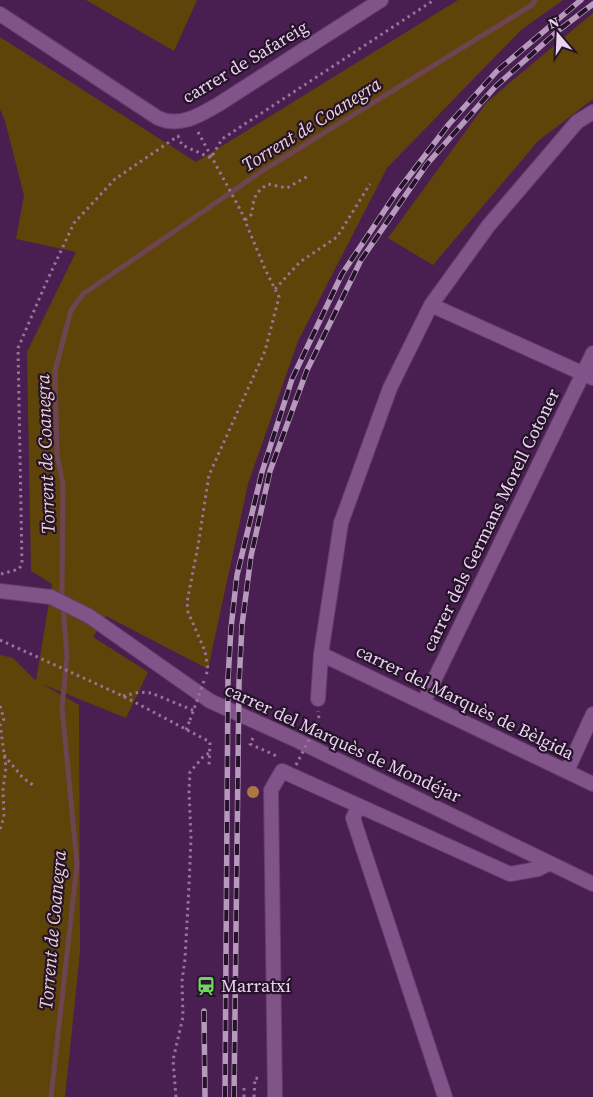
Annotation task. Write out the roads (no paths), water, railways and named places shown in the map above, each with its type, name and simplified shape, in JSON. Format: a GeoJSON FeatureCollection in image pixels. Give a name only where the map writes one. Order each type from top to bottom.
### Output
{"type":"FeatureCollection","features":[{"type":"Feature","properties":{"kind":"street","name":"carrer de Safareig"},"geometry":{"type":"LineString","coordinates":[[0,14],[158,118],[164,121],[178,122],[201,114],[219,104],[381,0]]}},
{"type":"Feature","properties":{"kind":"street"},"geometry":{"type":"LineString","coordinates":[[318,699],[321,654],[341,523],[390,388],[431,305],[489,225],[578,122],[593,112]]}},
{"type":"Feature","properties":{"kind":"street"},"geometry":{"type":"LineString","coordinates":[[431,305],[588,376]]}},
{"type":"Feature","properties":{"kind":"street","name":"carrer dels Germans Morell Cotoner"},"geometry":{"type":"LineString","coordinates":[[423,704],[588,376],[593,353]]}},
{"type":"Feature","properties":{"kind":"street","name":"carrer del Marquès de Mondéjar"},"geometry":{"type":"LineString","coordinates":[[0,591],[51,597],[89,616],[210,701],[294,739],[593,884]]}},
{"type":"Feature","properties":{"kind":"street","name":"carrer del Marquès de Bèlgida"},"geometry":{"type":"LineString","coordinates":[[321,654],[593,784]]}},
{"type":"Feature","properties":{"kind":"street"},"geometry":{"type":"LineString","coordinates":[[567,771],[593,714]]}},
{"type":"Feature","properties":{"kind":"street"},"geometry":{"type":"LineString","coordinates":[[275,1097],[271,790],[282,771],[294,770],[359,806],[510,874],[538,869],[550,863]]}},
{"type":"Feature","properties":{"kind":"street"},"geometry":{"type":"LineString","coordinates":[[359,806],[353,818],[445,1097]]}},
{"type":"Feature","properties":{"kind":"waterway","name":"Torrent de Coanegra"},"geometry":{"type":"LineString","coordinates":[[51,1097],[77,864],[62,707],[67,657],[62,592],[63,484],[57,455],[55,371],[71,310],[83,294],[262,171],[532,5],[535,0]]}},
{"type":"Feature","properties":{"kind":"railway"},"geometry":{"type":"LineString","coordinates":[[225,1097],[228,679],[231,628],[237,575],[262,472],[292,379],[342,274],[397,192],[449,124],[497,71],[581,0]]}},
{"type":"Feature","properties":{"kind":"railway"},"geometry":{"type":"LineString","coordinates":[[234,1097],[239,683],[242,625],[251,556],[270,471],[307,370],[361,260],[427,164],[495,87],[559,30],[593,4]]}},
{"type":"Feature","properties":{"kind":"railway"},"geometry":{"type":"LineString","coordinates":[[204,1011],[205,1097]]}},
{"type":"Feature","properties":{"kind":"place","name":"Marratxí"},"geometry":{"type":"Point","coordinates":[206,986]}}]}
